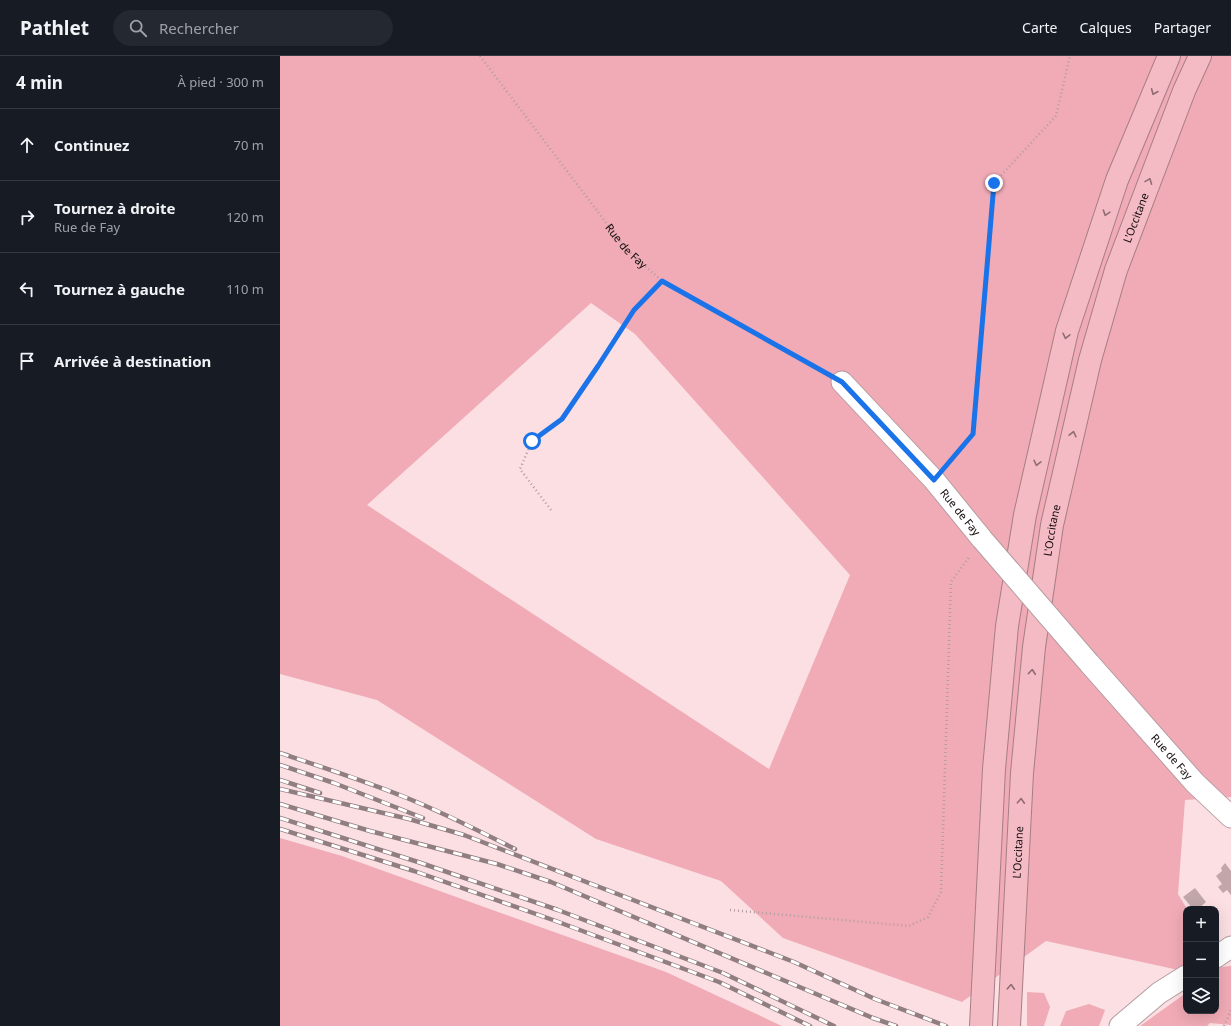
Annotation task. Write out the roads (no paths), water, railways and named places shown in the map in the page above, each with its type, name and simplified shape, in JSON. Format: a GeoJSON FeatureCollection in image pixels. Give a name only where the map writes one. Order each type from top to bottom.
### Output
{"type":"FeatureCollection","features":[{"type":"Feature","properties":{"kind":"highway"},"geometry":{"type":"LineString","coordinates":[[980,1026],[994,769],[1007,626],[1025,515],[1067,331],[1117,180],[1170,56]]}},
{"type":"Feature","properties":{"kind":"highway","name":"L'Occitane"},"geometry":{"type":"LineString","coordinates":[[1009,1026],[1022,773],[1034,647],[1052,525],[1090,360],[1116,270],[1184,91],[1200,56]]}},
{"type":"Feature","properties":{"kind":"street","name":"Rue de Fay"},"geometry":{"type":"LineString","coordinates":[[842,382],[934,480],[982,539],[1194,783],[1231,817]]}},
{"type":"Feature","properties":{"kind":"street"},"geometry":{"type":"LineString","coordinates":[[1219,955],[1231,947]]}},
{"type":"Feature","properties":{"kind":"street"},"geometry":{"type":"LineString","coordinates":[[1120,1026],[1159,993],[1183,978]]}},
{"type":"Feature","properties":{"kind":"railway"},"geometry":{"type":"LineString","coordinates":[[280,753],[407,798],[448,816],[515,849]]}},
{"type":"Feature","properties":{"kind":"railway"},"geometry":{"type":"LineString","coordinates":[[280,765],[334,783],[423,818]]}},
{"type":"Feature","properties":{"kind":"railway"},"geometry":{"type":"LineString","coordinates":[[280,780],[320,793]]}},
{"type":"Feature","properties":{"kind":"railway"},"geometry":{"type":"LineString","coordinates":[[280,789],[409,819],[464,835],[794,962],[875,999],[946,1026]]}},
{"type":"Feature","properties":{"kind":"railway"},"geometry":{"type":"LineString","coordinates":[[280,804],[370,831],[497,864],[551,882],[873,1018],[896,1026]]}},
{"type":"Feature","properties":{"kind":"railway"},"geometry":{"type":"LineString","coordinates":[[280,818],[418,862],[558,910],[723,973],[834,1026]]}},
{"type":"Feature","properties":{"kind":"railway"},"geometry":{"type":"LineString","coordinates":[[280,829],[414,871],[553,920],[719,982],[810,1026]]}}]}
